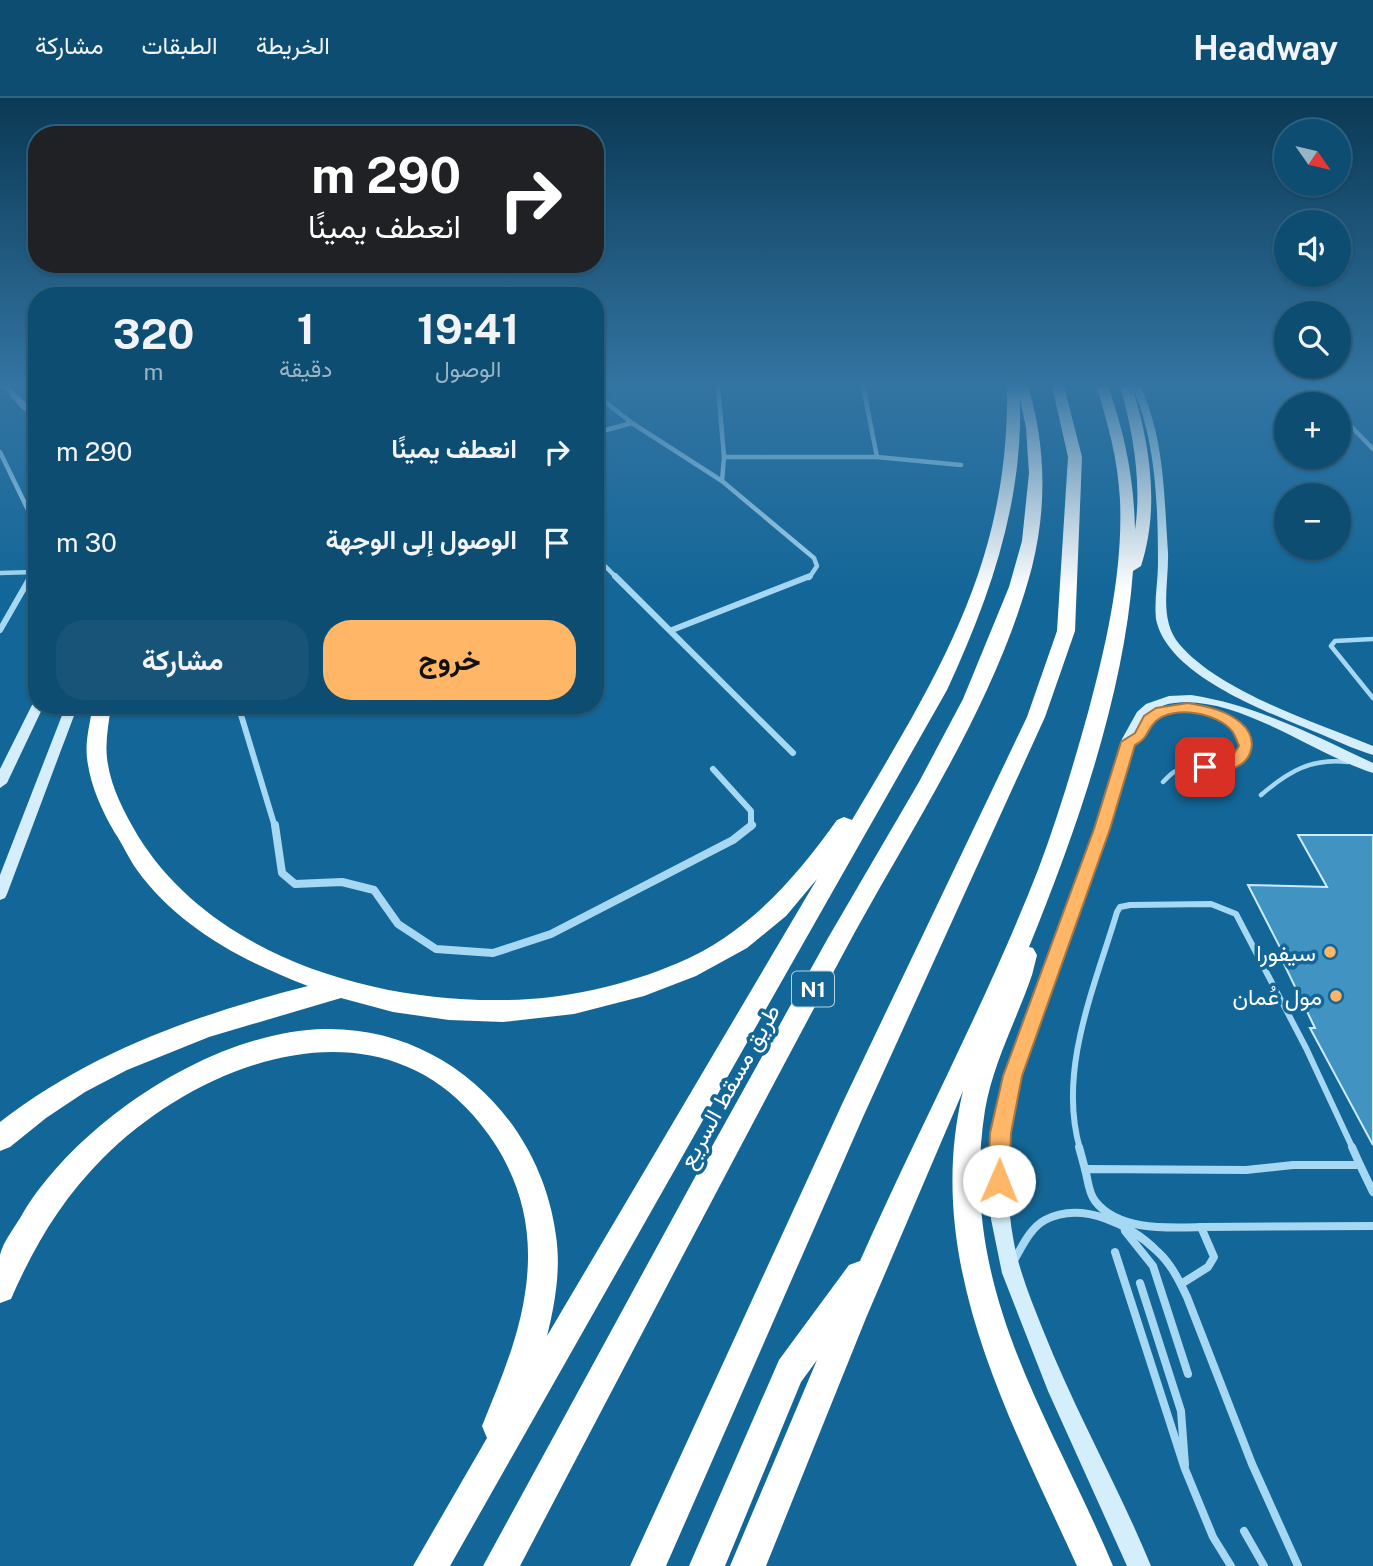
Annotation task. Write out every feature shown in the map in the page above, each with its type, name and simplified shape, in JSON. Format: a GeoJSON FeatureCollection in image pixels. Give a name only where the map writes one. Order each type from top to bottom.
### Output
{"type":"FeatureCollection","features":[{"type":"Feature","properties":{"kind":"highway"},"geometry":{"type":"LineString","coordinates":[[431,1566],[938,690],[986,579],[1011,485],[1012,455]]}},
{"type":"Feature","properties":{"kind":"highway","name":"طريق مسقط السريع"},"geometry":{"type":"LineString","coordinates":[[501,1566],[701,1192],[877,872],[947,753],[985,675],[1026,561],[1035,485],[1034,455]]}},
{"type":"Feature","properties":{"kind":"highway"},"geometry":{"type":"LineString","coordinates":[[648,1566],[847,1124],[1036,717],[1066,631],[1074,455]]}},
{"type":"Feature","properties":{"kind":"highway"},"geometry":{"type":"LineString","coordinates":[[748,1566],[794,1450],[885,1239],[1028,922],[1082,775],[1114,647],[1126,577],[1129,508],[1122,455]]}},
{"type":"Feature","properties":{"kind":"highway"},"geometry":{"type":"LineString","coordinates":[[1126,577],[1141,546],[1144,525],[1140,455]]}},
{"type":"Feature","properties":{"kind":"highway"},"geometry":{"type":"LineString","coordinates":[[101,714],[97,757],[107,796],[124,833],[160,883],[194,915],[252,953],[342,988],[408,1003],[502,1011],[544,1008],[629,990],[690,968],[736,943],[785,906],[912,733]]}},
{"type":"Feature","properties":{"kind":"highway"},"geometry":{"type":"LineString","coordinates":[[1028,922],[1024,962],[972,1106],[966,1149],[964,1195],[970,1246],[981,1301],[1000,1359],[1041,1456],[1095,1566]]}},
{"type":"Feature","properties":{"kind":"highway"},"geometry":{"type":"LineString","coordinates":[[0,1138],[18,1122],[69,1088],[180,1035],[250,1010],[342,988]]}},
{"type":"Feature","properties":{"kind":"highway"},"geometry":{"type":"LineString","coordinates":[[0,1288],[32,1224],[58,1185],[88,1152],[157,1097],[208,1070],[273,1048],[330,1040],[367,1044],[404,1053],[425,1061],[452,1078],[478,1098],[499,1123],[517,1154],[534,1195],[542,1237],[541,1268],[535,1325],[510,1402],[423,1566]]}},
{"type":"Feature","properties":{"kind":"highway"},"geometry":{"type":"LineString","coordinates":[[707,1566],[790,1371],[885,1239]]}},
{"type":"Feature","properties":{"kind":"street"},"geometry":{"type":"LineString","coordinates":[[1,455],[28,510]]}},
{"type":"Feature","properties":{"kind":"street"},"geometry":{"type":"LineString","coordinates":[[672,630],[809,578],[817,566],[814,558],[722,481],[681,455]]}},
{"type":"Feature","properties":{"kind":"street"},"geometry":{"type":"LineString","coordinates":[[1155,455],[1163,563],[1162,620],[1169,640],[1187,660],[1214,680],[1373,749]]}},
{"type":"Feature","properties":{"kind":"street"},"geometry":{"type":"LineString","coordinates":[[722,481],[724,457],[877,457],[961,465]]}},
{"type":"Feature","properties":{"kind":"street"},"geometry":{"type":"LineString","coordinates":[[604,565],[793,753]]}},
{"type":"Feature","properties":{"kind":"street"},"geometry":{"type":"LineString","coordinates":[[0,573],[28,572]]}},
{"type":"Feature","properties":{"kind":"street"},"geometry":{"type":"LineString","coordinates":[[0,630],[28,582]]}},
{"type":"Feature","properties":{"kind":"street"},"geometry":{"type":"LineString","coordinates":[[1139,1566],[1042,1356],[1010,1267],[999,1198],[999,1164],[1005,1103],[1102,829],[1129,742],[1142,714],[1149,708],[1170,700],[1206,699],[1231,706],[1373,768]]}},
{"type":"Feature","properties":{"kind":"street"},"geometry":{"type":"LineString","coordinates":[[0,783],[34,714]]}},
{"type":"Feature","properties":{"kind":"street"},"geometry":{"type":"LineString","coordinates":[[0,894],[69,714]]}},
{"type":"Feature","properties":{"kind":"street"},"geometry":{"type":"LineString","coordinates":[[241,714],[274,821],[282,873],[295,884],[342,882],[374,890],[398,924],[436,949],[493,953],[551,934],[733,840],[752,826],[751,811],[713,769]]}},
{"type":"Feature","properties":{"kind":"lane"},"geometry":{"type":"LineString","coordinates":[[1373,639],[1335,640],[1331,646],[1373,698]]}},
{"type":"Feature","properties":{"kind":"lane"},"geometry":{"type":"LineString","coordinates":[[1129,742],[1140,736],[1155,715],[1179,708],[1199,709],[1219,715],[1242,733],[1245,752],[1237,762],[1221,767],[1177,770],[1163,782]]}},
{"type":"Feature","properties":{"kind":"lane"},"geometry":{"type":"LineString","coordinates":[[1261,795],[1293,768],[1308,762],[1340,761],[1373,768]]}},
{"type":"Feature","properties":{"kind":"lane"},"geometry":{"type":"LineString","coordinates":[[1373,1192],[1306,1048],[1236,914],[1211,904],[1120,906],[1080,1045],[1073,1094],[1075,1135],[1093,1199],[1116,1217],[1160,1227],[1373,1226]]}},
{"type":"Feature","properties":{"kind":"lane"},"geometry":{"type":"LineString","coordinates":[[1086,1169],[1234,1170],[1293,1165],[1360,1165]]}},
{"type":"Feature","properties":{"kind":"lane"},"geometry":{"type":"LineString","coordinates":[[1010,1267],[1035,1227],[1047,1218],[1061,1213],[1096,1215],[1133,1232],[1158,1251],[1181,1284],[1258,1482],[1298,1566]]}},
{"type":"Feature","properties":{"kind":"lane"},"geometry":{"type":"LineString","coordinates":[[1120,1226],[1133,1238],[1153,1266],[1188,1374]]}},
{"type":"Feature","properties":{"kind":"lane"},"geometry":{"type":"LineString","coordinates":[[1181,1284],[1208,1267],[1214,1257],[1201,1227]]}},
{"type":"Feature","properties":{"kind":"lane"},"geometry":{"type":"LineString","coordinates":[[1115,1252],[1185,1469],[1213,1537],[1231,1566]]}},
{"type":"Feature","properties":{"kind":"lane"},"geometry":{"type":"LineString","coordinates":[[1140,1283],[1181,1411],[1185,1469]]}},
{"type":"Feature","properties":{"kind":"lane"},"geometry":{"type":"LineString","coordinates":[[1244,1531],[1264,1566]]}},
{"type":"Feature","properties":{"kind":"building","name":"مول عُمان"},"geometry":{"type":"Polygon","coordinates":[[[1298,835],[1373,835],[1373,1145],[1310,1028],[1315,1028],[1284,964],[1288,963],[1248,885],[1327,887],[1298,835]]]}},
{"type":"Feature","properties":{"kind":"place","name":"سيفورا"},"geometry":{"type":"Point","coordinates":[1330,952]}},
{"type":"Feature","properties":{"kind":"place","name":"مول عُمان"},"geometry":{"type":"Point","coordinates":[1336,996]}},
{"type":"Feature","properties":{"kind":"route"},"geometry":{"type":"LineString","coordinates":[[999,1181],[1005,1103],[1102,829],[1129,742],[1140,736],[1149,719],[1161,711],[1188,707],[1209,711],[1237,726],[1246,746],[1237,762],[1221,767],[1205,767]]}}]}
